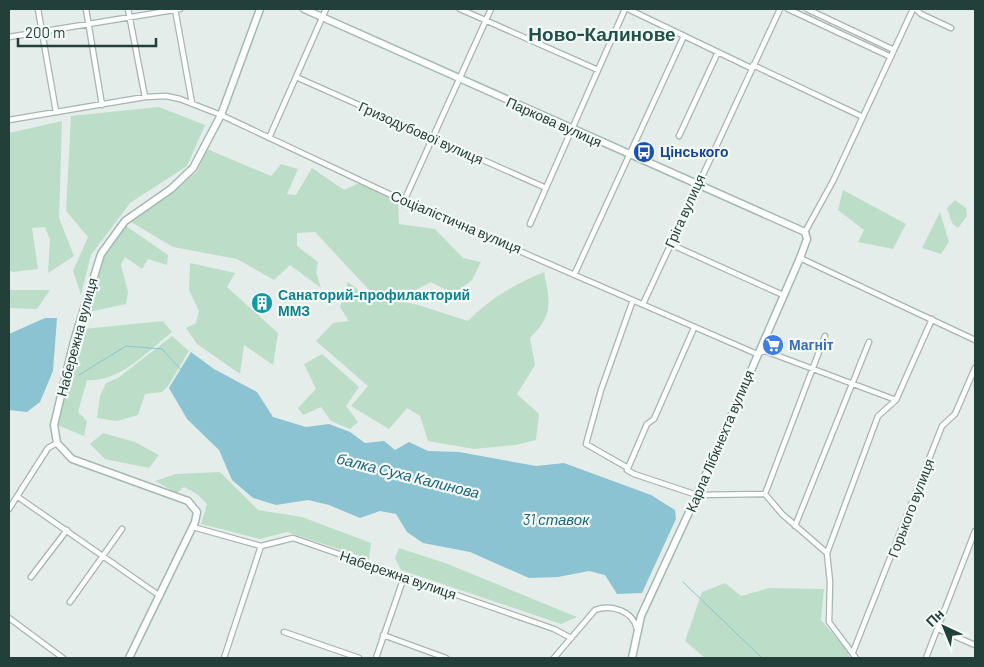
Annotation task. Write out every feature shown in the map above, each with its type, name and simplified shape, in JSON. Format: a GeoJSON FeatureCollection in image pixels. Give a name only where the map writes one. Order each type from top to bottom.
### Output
{"type":"FeatureCollection","features":[{"type":"Feature","properties":{"kind":"street"},"geometry":{"type":"LineString","coordinates":[[38,9],[56,112]]}},
{"type":"Feature","properties":{"kind":"street"},"geometry":{"type":"LineString","coordinates":[[86,9],[102,105]]}},
{"type":"Feature","properties":{"kind":"street"},"geometry":{"type":"LineString","coordinates":[[128,9],[145,97]]}},
{"type":"Feature","properties":{"kind":"street"},"geometry":{"type":"LineString","coordinates":[[9,37],[177,9],[192,103]]}},
{"type":"Feature","properties":{"kind":"street","name":"Набережна вулиця"},"geometry":{"type":"LineString","coordinates":[[57,443],[54,425],[74,341],[101,254],[125,221],[171,189],[192,168],[221,115],[260,9]]}},
{"type":"Feature","properties":{"kind":"street","name":"Паркова вулиця"},"geometry":{"type":"LineString","coordinates":[[304,9],[630,156],[805,232]]}},
{"type":"Feature","properties":{"kind":"street"},"geometry":{"type":"LineString","coordinates":[[268,138],[326,9]]}},
{"type":"Feature","properties":{"kind":"street"},"geometry":{"type":"LineString","coordinates":[[460,9],[598,70]]}},
{"type":"Feature","properties":{"kind":"street"},"geometry":{"type":"LineString","coordinates":[[404,200],[491,9]]}},
{"type":"Feature","properties":{"kind":"street"},"geometry":{"type":"LineString","coordinates":[[530,224],[626,9],[863,117]]}},
{"type":"Feature","properties":{"kind":"street","name":"Гріга вулиця"},"geometry":{"type":"LineString","coordinates":[[644,304],[697,184],[780,9]]}},
{"type":"Feature","properties":{"kind":"street"},"geometry":{"type":"LineString","coordinates":[[788,9],[891,57]]}},
{"type":"Feature","properties":{"kind":"street"},"geometry":{"type":"LineString","coordinates":[[807,9],[894,50]]}},
{"type":"Feature","properties":{"kind":"street"},"geometry":{"type":"LineString","coordinates":[[915,9],[921,14],[951,28]]}},
{"type":"Feature","properties":{"kind":"street","name":"Карла Лібкнехта вулиця"},"geometry":{"type":"LineString","coordinates":[[632,658],[641,616],[697,495],[800,258],[807,238],[805,232],[833,181],[915,9]]}},
{"type":"Feature","properties":{"kind":"street"},"geometry":{"type":"LineString","coordinates":[[575,273],[684,36]]}},
{"type":"Feature","properties":{"kind":"street"},"geometry":{"type":"LineString","coordinates":[[680,136],[718,52]]}},
{"type":"Feature","properties":{"kind":"street","name":"Гризодубової вулиця"},"geometry":{"type":"LineString","coordinates":[[296,77],[418,133],[433,137],[546,188]]}},
{"type":"Feature","properties":{"kind":"street","name":"Соціалістична вулиця"},"geometry":{"type":"LineString","coordinates":[[9,120],[145,97],[166,96],[192,103],[404,200],[575,273],[694,328],[757,354],[765,352],[812,367],[896,400]]}},
{"type":"Feature","properties":{"kind":"street"},"geometry":{"type":"LineString","coordinates":[[670,244],[784,295]]}},
{"type":"Feature","properties":{"kind":"street"},"geometry":{"type":"LineString","coordinates":[[800,258],[975,340]]}},
{"type":"Feature","properties":{"kind":"street"},"geometry":{"type":"LineString","coordinates":[[632,300],[600,390],[586,444],[628,468],[627,470],[634,474],[697,495],[764,494],[795,526],[827,553]]}},
{"type":"Feature","properties":{"kind":"street"},"geometry":{"type":"LineString","coordinates":[[856,658],[829,622],[830,582],[827,553],[878,416],[896,400],[932,319]]}},
{"type":"Feature","properties":{"kind":"street"},"geometry":{"type":"LineString","coordinates":[[628,468],[647,424],[654,419],[694,328]]}},
{"type":"Feature","properties":{"kind":"street"},"geometry":{"type":"LineString","coordinates":[[764,494],[825,336]]}},
{"type":"Feature","properties":{"kind":"street"},"geometry":{"type":"LineString","coordinates":[[795,526],[869,342]]}},
{"type":"Feature","properties":{"kind":"street","name":"Горького вулиця"},"geometry":{"type":"LineString","coordinates":[[852,652],[942,426],[955,414],[975,368]]}},
{"type":"Feature","properties":{"kind":"street"},"geometry":{"type":"LineString","coordinates":[[9,509],[48,448],[57,443],[68,456],[76,461],[188,501],[196,508],[197,516],[193,526],[129,658]]}},
{"type":"Feature","properties":{"kind":"street"},"geometry":{"type":"LineString","coordinates":[[18,497],[160,596]]}},
{"type":"Feature","properties":{"kind":"street"},"geometry":{"type":"LineString","coordinates":[[193,526],[261,546],[224,658]]}},
{"type":"Feature","properties":{"kind":"street"},"geometry":{"type":"LineString","coordinates":[[70,602],[122,529]]}},
{"type":"Feature","properties":{"kind":"street"},"geometry":{"type":"LineString","coordinates":[[31,577],[67,530]]}},
{"type":"Feature","properties":{"kind":"street"},"geometry":{"type":"LineString","coordinates":[[926,658],[975,531]]}},
{"type":"Feature","properties":{"kind":"street","name":"Набережна вулиця"},"geometry":{"type":"LineString","coordinates":[[261,546],[293,538],[404,578],[554,628],[571,638]]}},
{"type":"Feature","properties":{"kind":"street"},"geometry":{"type":"LineString","coordinates":[[376,658],[404,578]]}},
{"type":"Feature","properties":{"kind":"street"},"geometry":{"type":"LineString","coordinates":[[554,658],[591,612],[600,608],[625,612],[635,621],[638,631]]}},
{"type":"Feature","properties":{"kind":"street"},"geometry":{"type":"LineString","coordinates":[[9,618],[63,658]]}},
{"type":"Feature","properties":{"kind":"street"},"geometry":{"type":"LineString","coordinates":[[938,629],[975,644]]}},
{"type":"Feature","properties":{"kind":"street"},"geometry":{"type":"LineString","coordinates":[[284,632],[358,658]]}},
{"type":"Feature","properties":{"kind":"street"},"geometry":{"type":"LineString","coordinates":[[383,635],[446,658]]}},
{"type":"Feature","properties":{"kind":"green space"},"geometry":{"type":"Polygon","coordinates":[[[159,107],[205,125],[187,166],[130,203],[91,255],[81,295],[73,271],[88,237],[66,211],[71,116],[159,107]]]}},
{"type":"Feature","properties":{"kind":"green space"},"geometry":{"type":"Polygon","coordinates":[[[62,121],[59,218],[74,256],[48,273],[50,240],[45,227],[32,228],[38,269],[13,272],[9,270],[9,133],[62,121]]]}},
{"type":"Feature","properties":{"kind":"green space"},"geometry":{"type":"Polygon","coordinates":[[[207,149],[271,176],[281,164],[298,169],[287,194],[296,195],[312,168],[344,190],[359,183],[398,202],[399,224],[435,229],[463,258],[481,262],[472,280],[454,294],[431,282],[400,298],[370,291],[315,232],[297,233],[297,246],[318,262],[316,272],[321,288],[290,265],[274,280],[237,259],[173,247],[131,222],[197,172],[207,149]]]}},
{"type":"Feature","properties":{"kind":"green space"},"geometry":{"type":"Polygon","coordinates":[[[843,190],[906,224],[893,249],[858,242],[864,230],[838,210],[843,190]]]}},
{"type":"Feature","properties":{"kind":"green space"},"geometry":{"type":"Polygon","coordinates":[[[955,200],[966,208],[967,216],[958,228],[952,223],[947,208],[955,200]]]}},
{"type":"Feature","properties":{"kind":"green space"},"geometry":{"type":"Polygon","coordinates":[[[940,212],[949,242],[941,254],[922,248],[940,212]]]}},
{"type":"Feature","properties":{"kind":"green space"},"geometry":{"type":"Polygon","coordinates":[[[126,226],[168,255],[167,265],[148,259],[142,269],[125,257],[121,265],[128,292],[126,304],[88,312],[104,255],[126,226]]]}},
{"type":"Feature","properties":{"kind":"green space"},"geometry":{"type":"Polygon","coordinates":[[[190,263],[235,273],[227,287],[278,333],[273,365],[244,345],[240,374],[197,344],[186,328],[196,323],[199,311],[189,290],[190,263]]]}},
{"type":"Feature","properties":{"kind":"green space"},"geometry":{"type":"Polygon","coordinates":[[[544,272],[549,300],[547,315],[538,330],[530,338],[535,365],[517,394],[539,414],[536,440],[516,445],[474,449],[428,441],[420,416],[407,408],[389,429],[351,406],[368,386],[316,341],[333,323],[349,321],[340,307],[348,282],[361,292],[418,305],[468,321],[485,305],[503,293],[544,272]]]}},
{"type":"Feature","properties":{"kind":"green space"},"geometry":{"type":"Polygon","coordinates":[[[9,290],[50,290],[37,309],[9,308],[9,290]]]}},
{"type":"Feature","properties":{"kind":"green space"},"geometry":{"type":"Polygon","coordinates":[[[163,321],[172,332],[133,364],[111,376],[99,380],[87,380],[78,412],[87,421],[84,436],[57,425],[84,329],[163,321]]]}},
{"type":"Feature","properties":{"kind":"green space"},"geometry":{"type":"Polygon","coordinates":[[[172,336],[189,351],[168,386],[162,392],[145,394],[138,415],[117,421],[97,418],[100,396],[106,383],[118,378],[172,336]]]}},
{"type":"Feature","properties":{"kind":"green space"},"geometry":{"type":"Polygon","coordinates":[[[322,354],[359,387],[346,406],[358,422],[350,429],[331,421],[321,407],[303,415],[298,408],[316,389],[304,364],[322,354]]]}},
{"type":"Feature","properties":{"kind":"green space"},"geometry":{"type":"Polygon","coordinates":[[[103,433],[135,442],[159,455],[149,468],[105,459],[90,444],[103,433]]]}},
{"type":"Feature","properties":{"kind":"green space"},"geometry":{"type":"Polygon","coordinates":[[[220,472],[258,510],[302,517],[371,543],[369,559],[287,532],[260,539],[201,524],[207,504],[197,494],[184,487],[177,493],[155,481],[176,474],[220,472]]]}},
{"type":"Feature","properties":{"kind":"green space"},"geometry":{"type":"Polygon","coordinates":[[[399,548],[445,563],[577,617],[561,624],[401,570],[395,558],[399,548]]]}},
{"type":"Feature","properties":{"kind":"green space"},"geometry":{"type":"Polygon","coordinates":[[[725,583],[741,596],[769,588],[824,589],[821,620],[847,650],[850,658],[705,658],[685,641],[702,592],[725,583]]]}},
{"type":"Feature","properties":{"kind":"water"},"geometry":{"type":"Polygon","coordinates":[[[45,318],[57,318],[53,371],[40,402],[27,412],[9,410],[9,334],[45,318]]]}},
{"type":"Feature","properties":{"kind":"water","name":"31 ставок"},"geometry":{"type":"Polygon","coordinates":[[[191,352],[214,369],[257,392],[273,417],[306,427],[329,424],[350,432],[365,443],[384,441],[395,450],[409,442],[428,451],[459,452],[536,466],[564,463],[651,495],[675,510],[676,519],[642,593],[617,594],[605,575],[589,571],[558,577],[529,578],[470,552],[423,543],[407,532],[396,514],[380,511],[360,518],[329,505],[308,500],[276,505],[253,498],[232,480],[219,450],[187,419],[169,388],[191,352]]]}},
{"type":"Feature","properties":{"kind":"waterway","name":"балка Суха Калинова"},"geometry":{"type":"LineString","coordinates":[[79,375],[126,346],[162,349],[181,370]]}},
{"type":"Feature","properties":{"kind":"waterway","name":"балка Суха Калинова"},"geometry":{"type":"LineString","coordinates":[[683,582],[762,658]]}},
{"type":"Feature","properties":{"kind":"place","name":"Цінського"},"geometry":{"type":"Point","coordinates":[644,152]}},
{"type":"Feature","properties":{"kind":"place","name":"Санаторий-профилакторий ММЗ"},"geometry":{"type":"Point","coordinates":[262,303]}},
{"type":"Feature","properties":{"kind":"place","name":"Магніт"},"geometry":{"type":"Point","coordinates":[773,345]}},
{"type":"Feature","properties":{"kind":"district","name":"Ново-Калинове"},"geometry":{"type":"Point","coordinates":[602,34]}}]}
